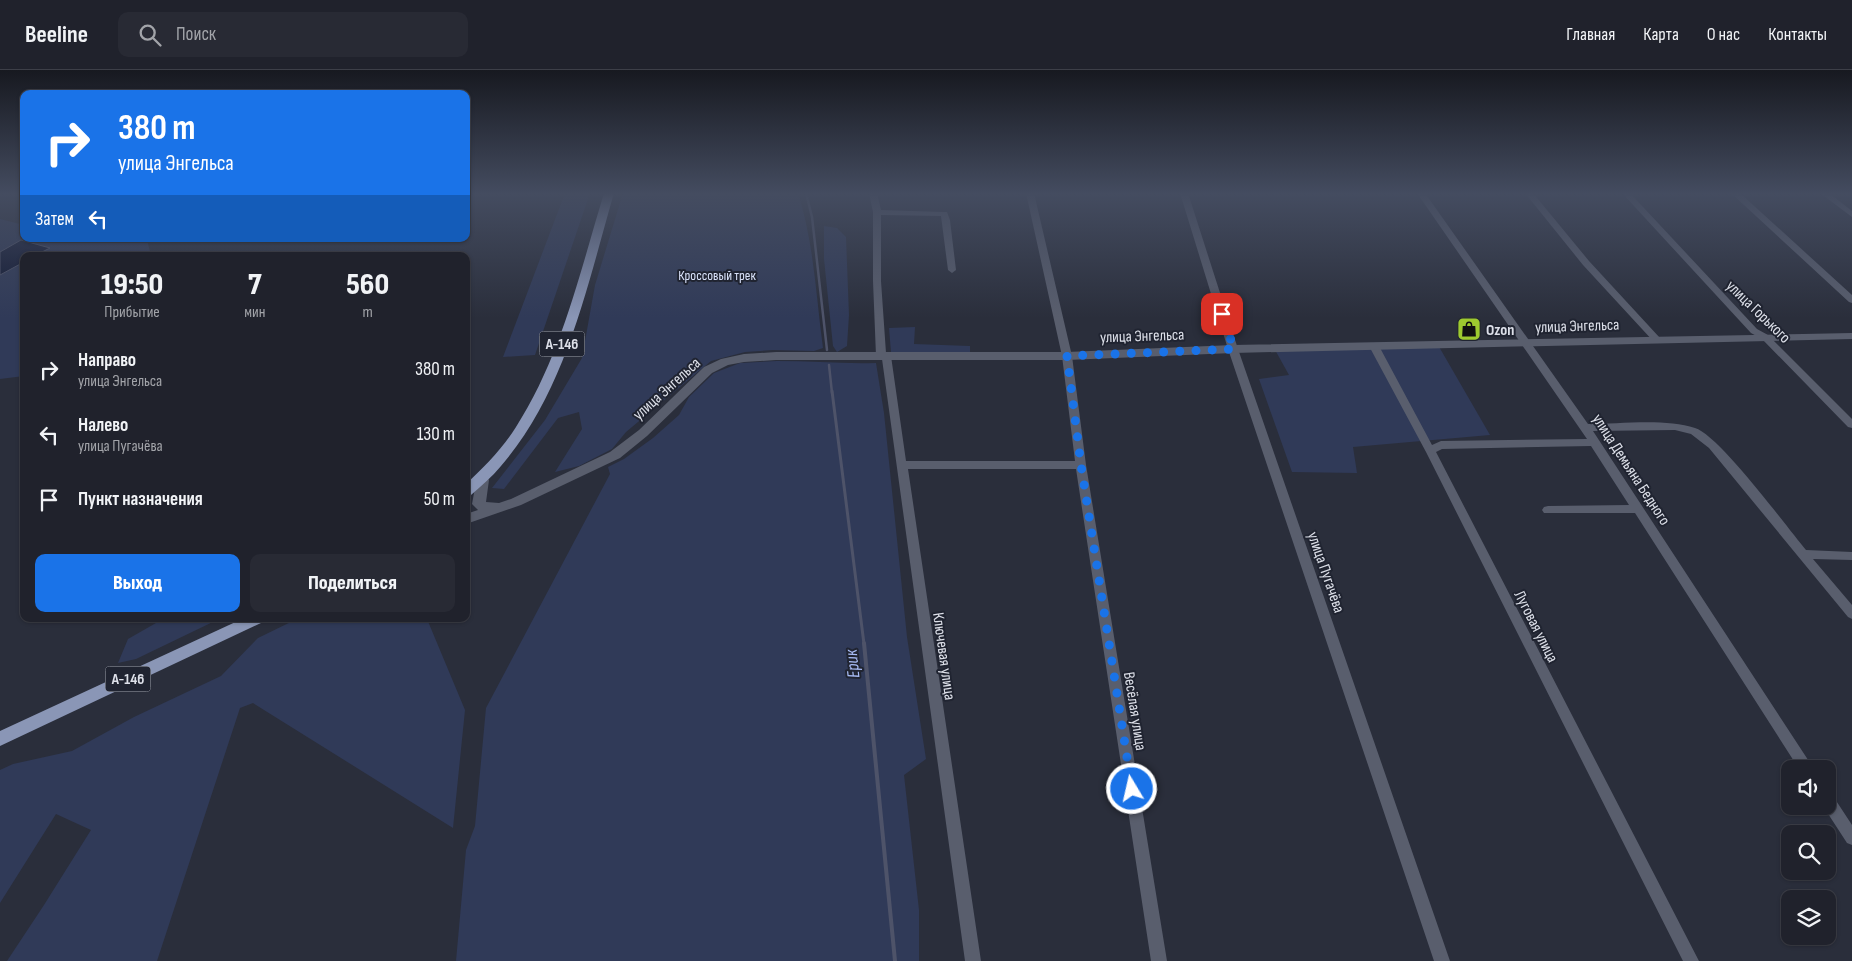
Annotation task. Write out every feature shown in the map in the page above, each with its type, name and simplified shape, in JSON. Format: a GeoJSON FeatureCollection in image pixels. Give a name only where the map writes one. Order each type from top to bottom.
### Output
{"type":"FeatureCollection","features":[{"type":"Feature","properties":{"kind":"highway","name":"А-146"},"geometry":{"type":"LineString","coordinates":[[470,489],[482,480],[506,452],[538,403],[553,372],[595,235]]}},
{"type":"Feature","properties":{"kind":"highway","name":"А-146"},"geometry":{"type":"LineString","coordinates":[[0,739],[250,622]]}},
{"type":"Feature","properties":{"kind":"street","name":"Ключевая улица"},"geometry":{"type":"LineString","coordinates":[[877,235],[876,281],[884,356],[973,961]]}},
{"type":"Feature","properties":{"kind":"street"},"geometry":{"type":"LineString","coordinates":[[948,235],[952,270]]}},
{"type":"Feature","properties":{"kind":"street","name":"Весёлая улица"},"geometry":{"type":"LineString","coordinates":[[1039,235],[1067,356],[1081,465],[1159,961]]}},
{"type":"Feature","properties":{"kind":"street","name":"улица Пугачёва"},"geometry":{"type":"LineString","coordinates":[[1197,235],[1234,349],[1442,961]]}},
{"type":"Feature","properties":{"kind":"street","name":"улица Демьяна Бедного"},"geometry":{"type":"LineString","coordinates":[[1450,235],[1594,442],[1801,760]]}},
{"type":"Feature","properties":{"kind":"street"},"geometry":{"type":"LineString","coordinates":[[1563,235],[1586,263],[1657,340]]}},
{"type":"Feature","properties":{"kind":"street","name":"улица Горького"},"geometry":{"type":"LineString","coordinates":[[1665,235],[1754,331],[1765,337],[1852,425]]}},
{"type":"Feature","properties":{"kind":"street"},"geometry":{"type":"LineString","coordinates":[[1780,235],[1852,300]]}},
{"type":"Feature","properties":{"kind":"street","name":"улица Энгельса"},"geometry":{"type":"LineString","coordinates":[[470,518],[510,505],[614,455],[642,433],[708,370],[725,362],[744,358],[776,356],[1067,356],[1234,349],[1852,336]]}},
{"type":"Feature","properties":{"kind":"street","name":"Луговая улица"},"geometry":{"type":"LineString","coordinates":[[1374,346],[1432,452],[1691,961]]}},
{"type":"Feature","properties":{"kind":"street"},"geometry":{"type":"LineString","coordinates":[[1584,428],[1675,427],[1694,431],[1713,445],[1852,614]]}},
{"type":"Feature","properties":{"kind":"street"},"geometry":{"type":"LineString","coordinates":[[1432,452],[1434,448],[1441,445],[1594,442]]}},
{"type":"Feature","properties":{"kind":"street"},"geometry":{"type":"LineString","coordinates":[[900,465],[1081,465]]}},
{"type":"Feature","properties":{"kind":"street","name":"улица Энгельса"},"geometry":{"type":"LineString","coordinates":[[482,480],[479,504],[485,507],[510,505]]}},
{"type":"Feature","properties":{"kind":"street"},"geometry":{"type":"LineString","coordinates":[[1548,510],[1638,509]]}},
{"type":"Feature","properties":{"kind":"street"},"geometry":{"type":"LineString","coordinates":[[1802,554],[1852,556]]}},
{"type":"Feature","properties":{"kind":"street"},"geometry":{"type":"LineString","coordinates":[[1836,813],[1852,838]]}},
{"type":"Feature","properties":{"kind":"green space"},"geometry":{"type":"Polygon","coordinates":[[[0,235],[20,235],[20,242],[148,242],[150,252],[20,252],[20,376],[0,379],[0,235]]]}},
{"type":"Feature","properties":{"kind":"green space"},"geometry":{"type":"Polygon","coordinates":[[[549,235],[576,235],[535,355],[503,357],[549,235]]]}},
{"type":"Feature","properties":{"kind":"green space","name":"Кроссовый трек"},"geometry":{"type":"Polygon","coordinates":[[[610,235],[809,235],[823,348],[814,351],[773,350],[745,352],[711,361],[626,432],[612,449],[579,466],[555,472],[582,429],[579,412],[558,418],[504,489],[492,488],[545,420],[582,358],[595,285],[610,235]]]}},
{"type":"Feature","properties":{"kind":"green space"},"geometry":{"type":"Polygon","coordinates":[[[824,235],[844,235],[846,237],[849,315],[847,346],[837,352],[833,346],[824,259],[824,235]]]}},
{"type":"Feature","properties":{"kind":"green space"},"geometry":{"type":"Polygon","coordinates":[[[915,327],[914,344],[970,346],[970,353],[891,352],[889,328],[915,327]]]}},
{"type":"Feature","properties":{"kind":"green space"},"geometry":{"type":"Polygon","coordinates":[[[1438,345],[1490,435],[1353,447],[1357,473],[1292,472],[1259,379],[1289,375],[1274,348],[1438,345]]]}},
{"type":"Feature","properties":{"kind":"green space"},"geometry":{"type":"Polygon","coordinates":[[[777,361],[876,363],[884,413],[907,637],[926,759],[904,775],[919,910],[919,961],[456,961],[466,850],[475,826],[486,708],[610,474],[608,467],[624,459],[653,438],[679,415],[689,397],[714,373],[740,363],[777,361]]]}},
{"type":"Feature","properties":{"kind":"green space"},"geometry":{"type":"Polygon","coordinates":[[[158,622],[213,622],[136,659],[118,663],[128,639],[158,622]]]}},
{"type":"Feature","properties":{"kind":"green space"},"geometry":{"type":"Polygon","coordinates":[[[291,622],[428,622],[465,710],[453,828],[253,703],[240,708],[157,961],[7,961],[91,830],[56,814],[0,903],[0,770],[13,764],[72,751],[134,717],[221,676],[258,638],[291,622]]]}},
{"type":"Feature","properties":{"kind":"shaded area"},"geometry":{"type":"Polygon","coordinates":[[[20,241],[50,248],[42,252],[20,252],[20,264],[0,275],[0,252],[20,241]]]}},
{"type":"Feature","properties":{"kind":"waterway","name":"Ерик"},"geometry":{"type":"LineString","coordinates":[[814,235],[827,350]]}},
{"type":"Feature","properties":{"kind":"waterway","name":"Ерик"},"geometry":{"type":"LineString","coordinates":[[829,365],[832,393]]}},
{"type":"Feature","properties":{"kind":"waterway","name":"Ерик"},"geometry":{"type":"LineString","coordinates":[[832,391],[864,644]]}},
{"type":"Feature","properties":{"kind":"waterway","name":"Ерик"},"geometry":{"type":"LineString","coordinates":[[864,643],[895,961]]}},
{"type":"Feature","properties":{"kind":"place","name":"Ozon"},"geometry":{"type":"Point","coordinates":[1469,329]}},
{"type":"Feature","properties":{"kind":"route"},"geometry":{"type":"LineString","coordinates":[[1132,789],[1081,465],[1067,356],[1234,349],[1222,314]]}}]}
